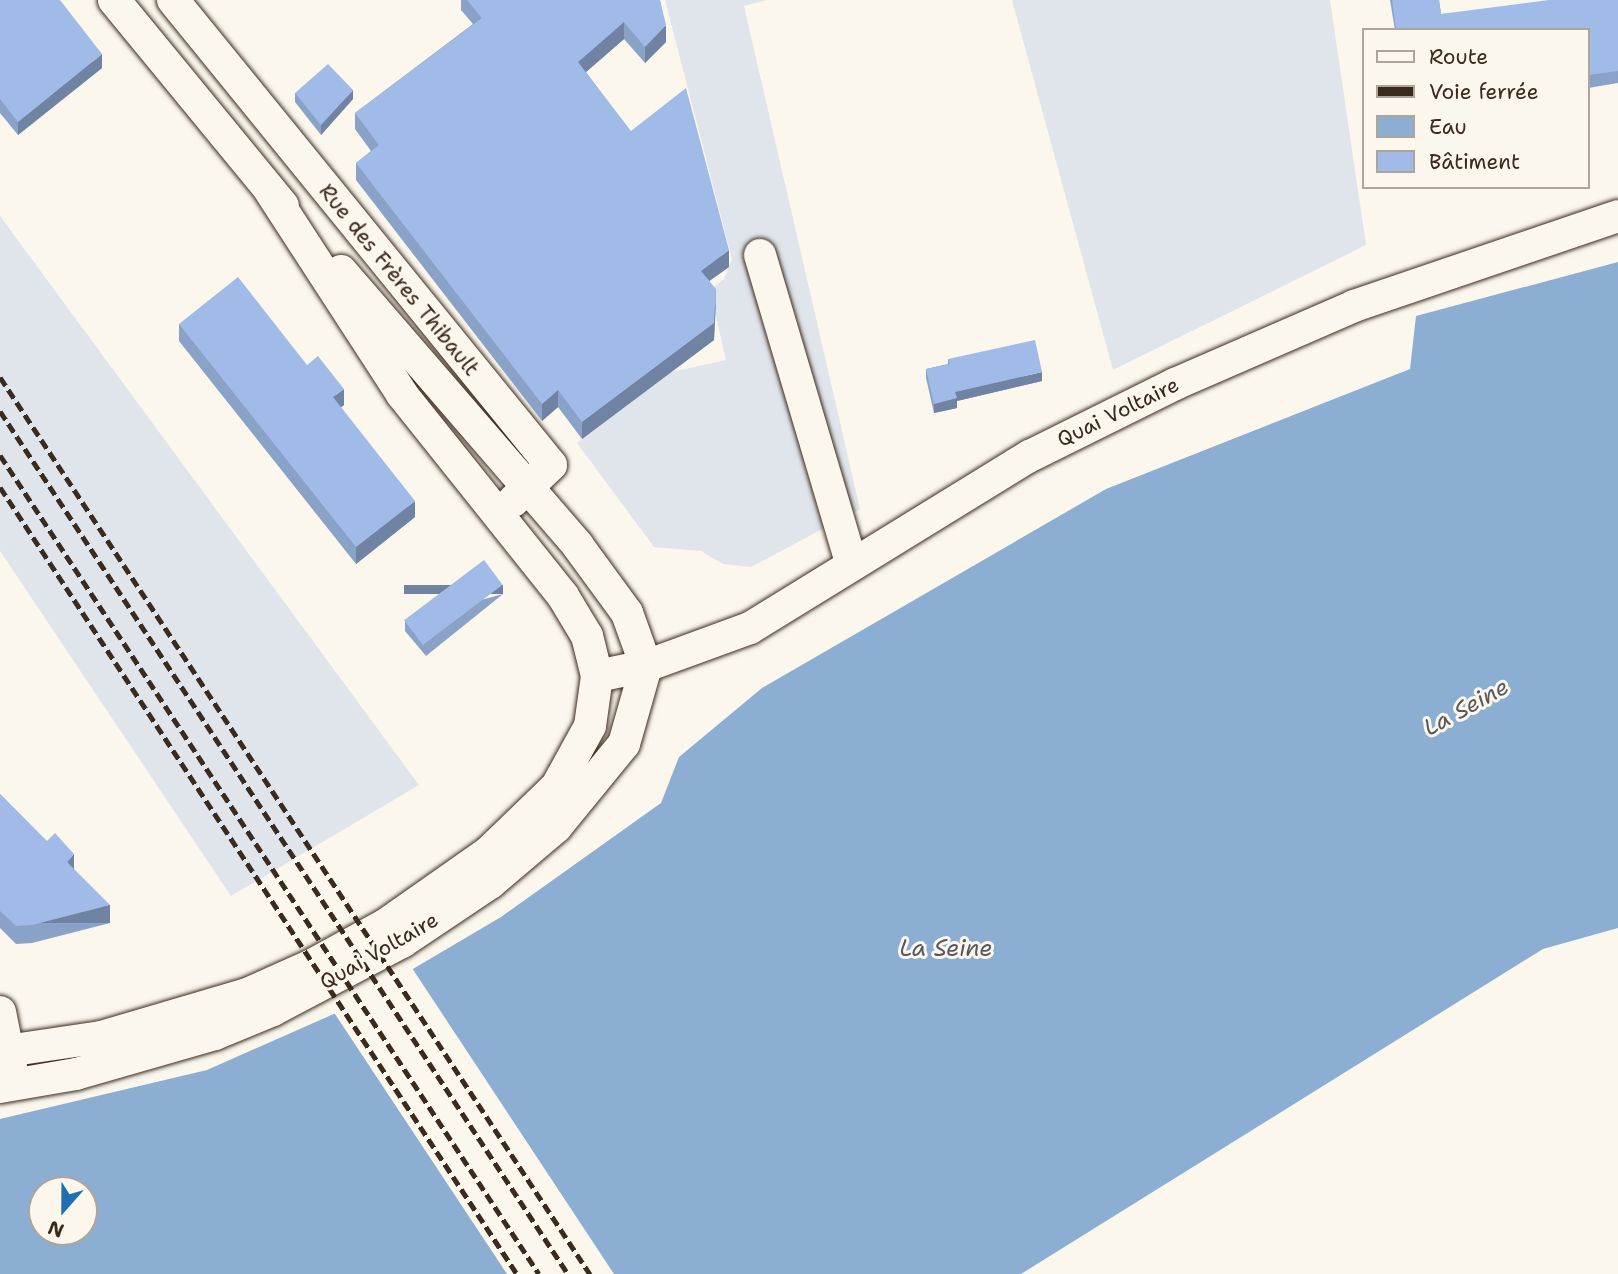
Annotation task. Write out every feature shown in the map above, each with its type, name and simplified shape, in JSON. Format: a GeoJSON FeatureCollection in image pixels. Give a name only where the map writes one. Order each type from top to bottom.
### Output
{"type":"FeatureCollection","features":[{"type":"Feature","properties":{"kind":"street","name":"Rue des Frères Thibault"},"geometry":{"type":"LineString","coordinates":[[114,0],[271,192],[529,487],[627,613],[646,666]]}},
{"type":"Feature","properties":{"kind":"street","name":"Rue des Frères Thibault"},"geometry":{"type":"LineString","coordinates":[[173,0],[551,465],[499,514]]}},
{"type":"Feature","properties":{"kind":"street"},"geometry":{"type":"LineString","coordinates":[[196,99],[229,70]]}},
{"type":"Feature","properties":{"kind":"street","name":"Rue des Frères Thibault"},"geometry":{"type":"LineString","coordinates":[[271,192],[402,394],[563,596],[587,636],[597,676]]}},
{"type":"Feature","properties":{"kind":"street","name":"Quai Voltaire"},"geometry":{"type":"LineString","coordinates":[[5,1051],[101,1037],[247,994],[312,965],[395,918],[489,852],[557,786],[590,726],[597,676],[646,666],[750,628],[1030,456],[1175,384],[1354,306],[1618,216]]}},
{"type":"Feature","properties":{"kind":"street"},"geometry":{"type":"LineString","coordinates":[[760,254],[852,565]]}},
{"type":"Feature","properties":{"kind":"street","name":"Quai Voltaire"},"geometry":{"type":"LineString","coordinates":[[7,1086],[137,1059],[215,1034],[273,1010],[402,942],[490,883],[556,827],[624,744],[646,666]]}},
{"type":"Feature","properties":{"kind":"street"},"geometry":{"type":"LineString","coordinates":[[0,1012],[7,1086]]}},
{"type":"Feature","properties":{"kind":"shaded area"},"geometry":{"type":"Polygon","coordinates":[[[665,0],[767,0],[744,6],[860,509],[751,567],[723,564],[701,551],[654,547],[577,443],[671,372],[726,360],[710,290],[724,279],[732,259],[665,0]]]}},
{"type":"Feature","properties":{"kind":"shaded area"},"geometry":{"type":"Polygon","coordinates":[[[1012,0],[1330,0],[1366,245],[1113,370],[1012,0]]]}},
{"type":"Feature","properties":{"kind":"shaded area"},"geometry":{"type":"Polygon","coordinates":[[[0,216],[419,785],[231,896],[0,551],[0,216]]]}},
{"type":"Feature","properties":{"kind":"water","name":"La Seine"},"geometry":{"type":"Polygon","coordinates":[[[1618,262],[1618,928],[1543,949],[1021,1274],[0,1274],[0,1119],[207,1070],[345,1009],[501,917],[661,803],[679,757],[762,688],[1106,489],[1410,369],[1416,316],[1618,262]]]}},
{"type":"Feature","properties":{"kind":"pier"},"geometry":{"type":"Polygon","coordinates":[[[412,968],[614,1274],[507,1274],[333,1011],[412,968]]]}},
{"type":"Feature","properties":{"kind":"building"},"geometry":{"type":"Polygon","coordinates":[[[0,0],[60,0],[102,54],[18,122],[0,99],[0,0]]]}},
{"type":"Feature","properties":{"kind":"building"},"geometry":{"type":"Polygon","coordinates":[[[467,0],[660,0],[666,25],[645,47],[624,22],[578,62],[631,131],[686,88],[729,250],[701,271],[716,289],[714,323],[582,422],[558,390],[542,404],[356,163],[379,145],[355,113],[482,18],[467,0]]]}},
{"type":"Feature","properties":{"kind":"building"},"geometry":{"type":"Polygon","coordinates":[[[1392,0],[1439,0],[1441,14],[1549,0],[1618,0],[1618,71],[1590,75],[1590,28],[1396,28],[1392,0]]]}},
{"type":"Feature","properties":{"kind":"building"},"geometry":{"type":"Polygon","coordinates":[[[328,64],[353,90],[321,125],[295,93],[328,64]]]}},
{"type":"Feature","properties":{"kind":"building"},"geometry":{"type":"Polygon","coordinates":[[[238,277],[307,365],[318,356],[344,389],[333,397],[415,501],[356,547],[179,324],[238,277]]]}},
{"type":"Feature","properties":{"kind":"building"},"geometry":{"type":"Polygon","coordinates":[[[1035,340],[1042,372],[955,392],[957,398],[934,404],[926,369],[950,364],[948,359],[1035,340]]]}},
{"type":"Feature","properties":{"kind":"building"},"geometry":{"type":"Polygon","coordinates":[[[484,560],[503,585],[423,645],[404,620],[484,560]]]}},
{"type":"Feature","properties":{"kind":"building"},"geometry":{"type":"Polygon","coordinates":[[[0,794],[47,841],[55,833],[74,854],[67,862],[110,905],[32,925],[16,926],[0,911],[0,794]]]}},
{"type":"Feature","properties":{"kind":"railway"},"geometry":{"type":"LineString","coordinates":[[0,377],[590,1274]]}},
{"type":"Feature","properties":{"kind":"railway"},"geometry":{"type":"LineString","coordinates":[[0,411],[568,1274]]}},
{"type":"Feature","properties":{"kind":"railway"},"geometry":{"type":"LineString","coordinates":[[0,455],[539,1274]]}},
{"type":"Feature","properties":{"kind":"railway"},"geometry":{"type":"LineString","coordinates":[[0,487],[517,1274]]}}]}
